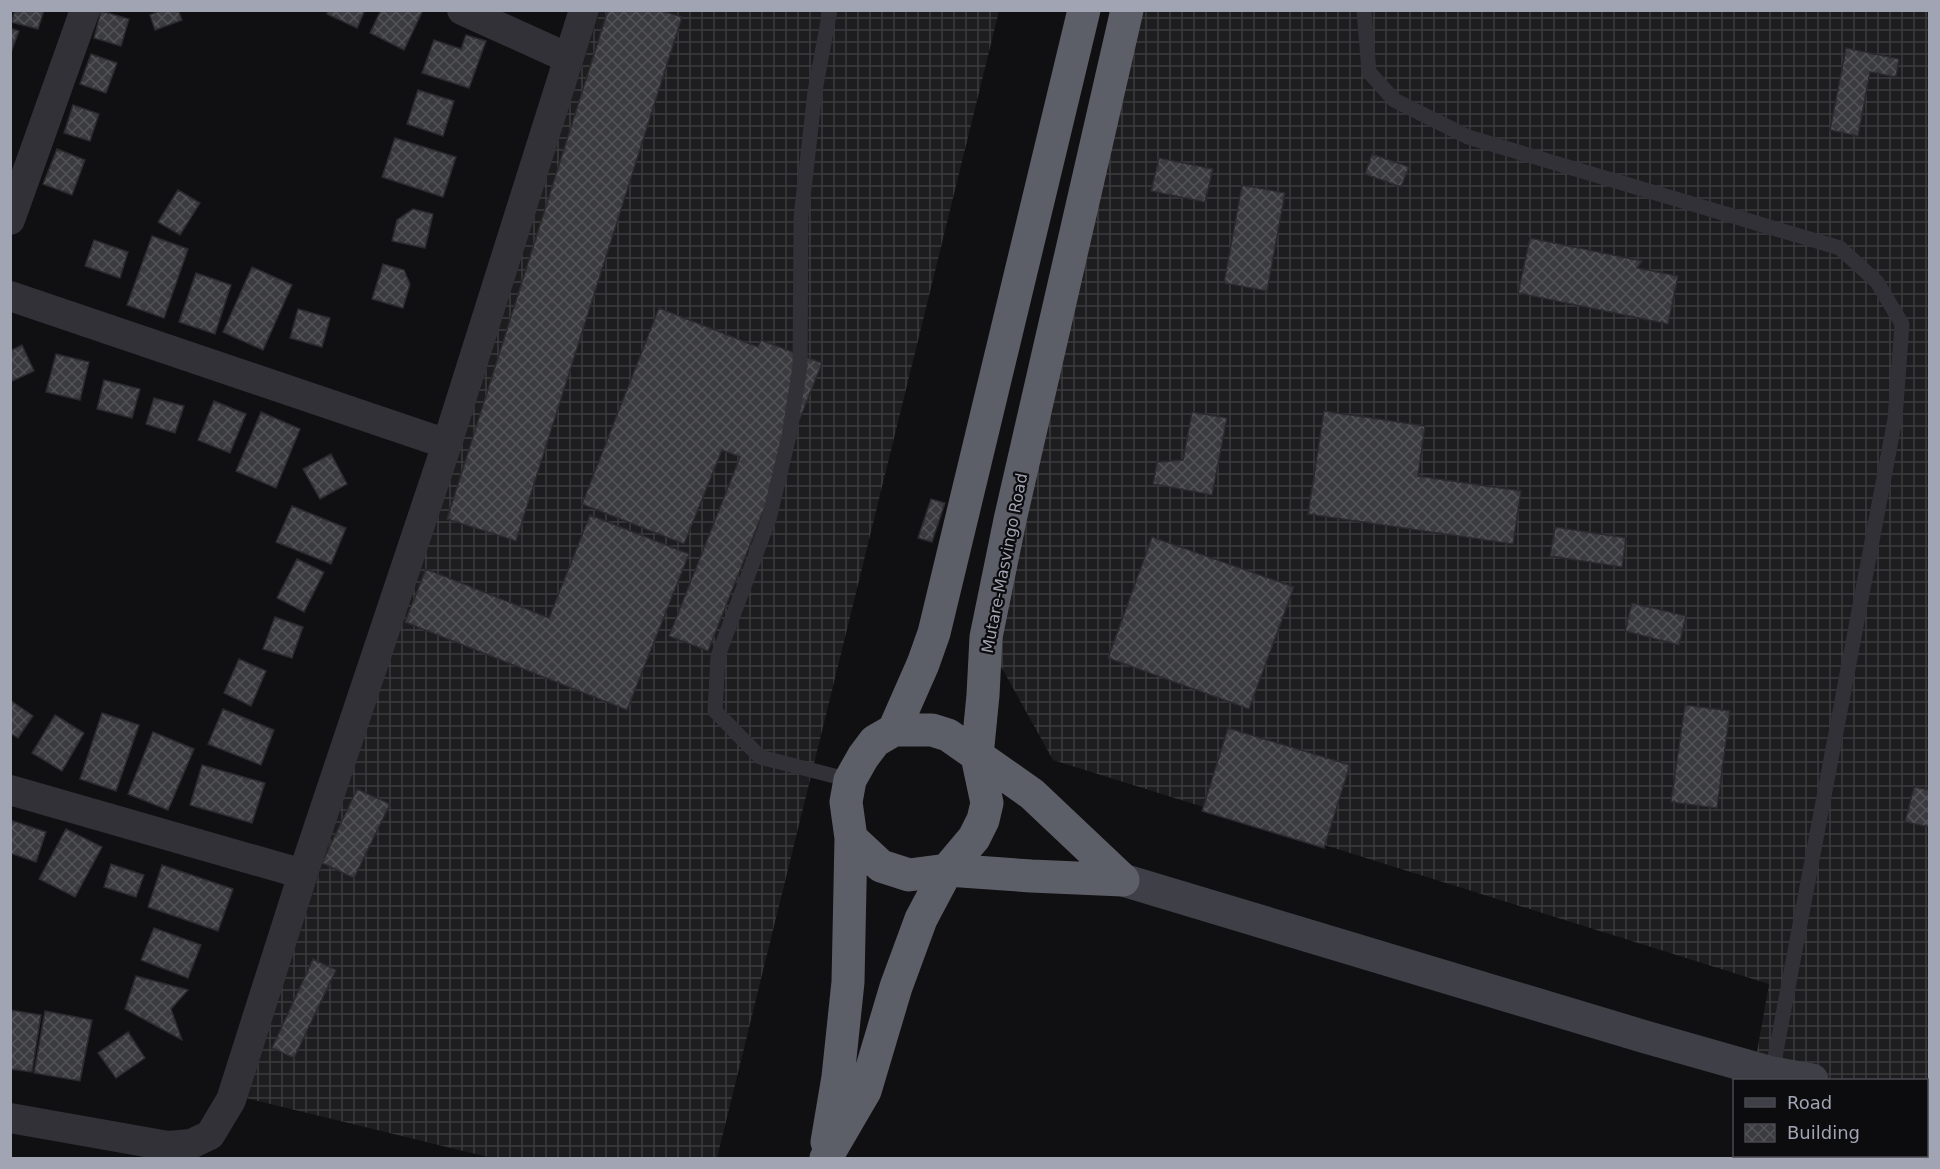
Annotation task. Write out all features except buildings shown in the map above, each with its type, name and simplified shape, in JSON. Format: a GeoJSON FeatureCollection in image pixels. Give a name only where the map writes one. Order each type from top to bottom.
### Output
{"type":"FeatureCollection","features":[{"type":"Feature","properties":{"kind":"highway"},"geometry":{"type":"LineString","coordinates":[[1084,10],[934,633],[894,730],[932,730],[948,735],[1032,794],[1123,880]]}},
{"type":"Feature","properties":{"kind":"highway","name":"Mutare-Masvingo Road"},"geometry":{"type":"LineString","coordinates":[[825,1158],[866,1091],[896,987],[921,919],[947,870],[974,837],[983,820],[987,803],[977,756],[984,695],[986,637],[1010,520],[1127,10]]}},
{"type":"Feature","properties":{"kind":"highway","name":"Mutare-Masvingo Road"},"geometry":{"type":"LineString","coordinates":[[825,1158],[838,1077],[848,981],[850,838],[846,802],[850,780],[863,757],[875,741],[894,730]]}},
{"type":"Feature","properties":{"kind":"highway"},"geometry":{"type":"LineString","coordinates":[[850,838],[881,866],[909,875],[947,870],[1123,880]]}},
{"type":"Feature","properties":{"kind":"street"},"geometry":{"type":"LineString","coordinates":[[10,220],[85,10]]}},
{"type":"Feature","properties":{"kind":"street"},"geometry":{"type":"LineString","coordinates":[[462,10],[568,58]]}},
{"type":"Feature","properties":{"kind":"street"},"geometry":{"type":"LineString","coordinates":[[10,1118],[168,1146],[191,1144],[210,1135],[231,1100],[303,874],[447,444],[584,10]]}},
{"type":"Feature","properties":{"kind":"street"},"geometry":{"type":"LineString","coordinates":[[10,296],[447,444]]}},
{"type":"Feature","properties":{"kind":"street"},"geometry":{"type":"LineString","coordinates":[[10,790],[303,874]]}},
{"type":"Feature","properties":{"kind":"street"},"geometry":{"type":"LineString","coordinates":[[1123,880],[1631,1033],[1772,1073],[1806,1079]]}},
{"type":"Feature","properties":{"kind":"lane"},"geometry":{"type":"LineString","coordinates":[[830,10],[814,91],[801,217],[800,366],[789,436],[769,519],[718,656],[715,711],[760,757],[850,780]]}},
{"type":"Feature","properties":{"kind":"lane"},"geometry":{"type":"LineString","coordinates":[[1364,10],[1369,72],[1394,100],[1468,137],[1840,248],[1877,282],[1902,324],[1895,419],[1772,1073]]}},
{"type":"Feature","properties":{"kind":"shaded area"},"geometry":{"type":"Polygon","coordinates":[[[600,11],[999,11],[717,1158],[492,1158],[246,1098],[600,11]]]}},
{"type":"Feature","properties":{"kind":"shaded area"},"geometry":{"type":"Polygon","coordinates":[[[1125,11],[1929,11],[1929,1158],[1737,1158],[1928,1157],[1928,1079],[1752,1079],[1769,984],[1053,760],[989,645],[1125,11]]]}}]}
